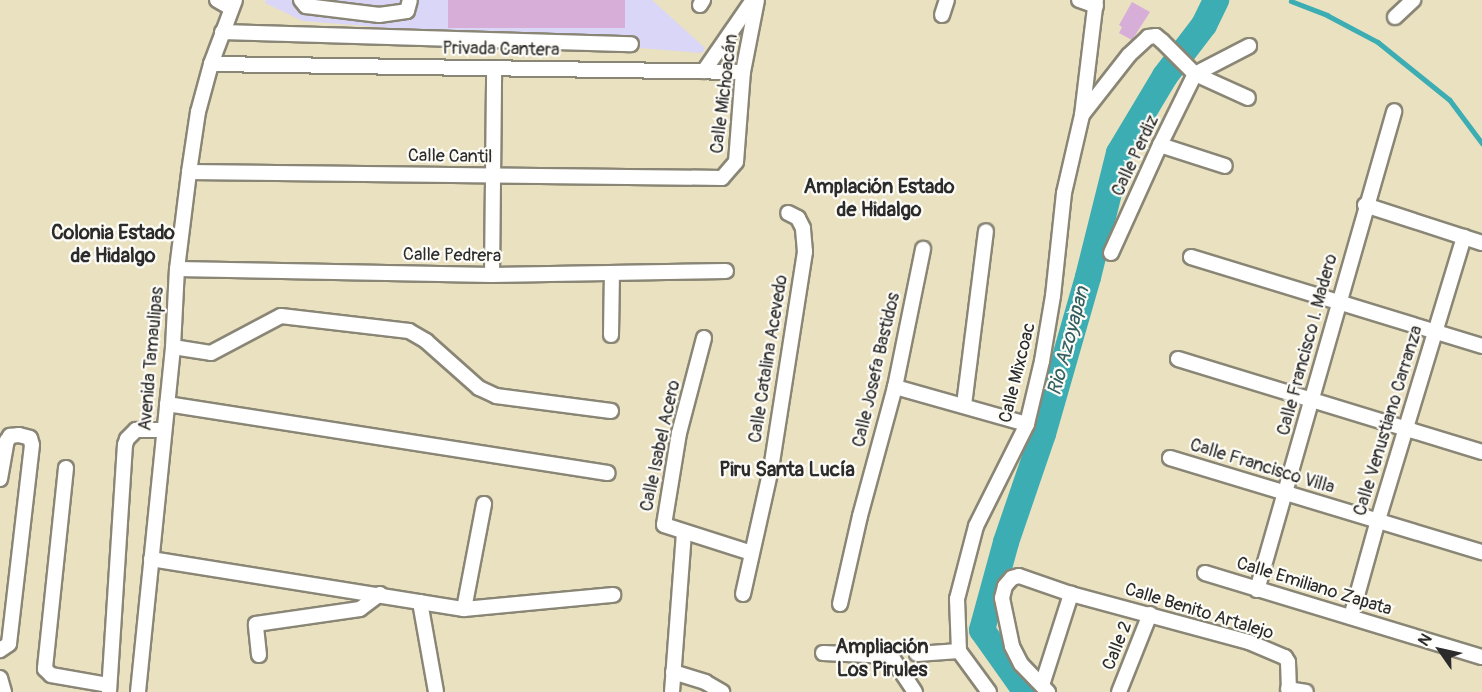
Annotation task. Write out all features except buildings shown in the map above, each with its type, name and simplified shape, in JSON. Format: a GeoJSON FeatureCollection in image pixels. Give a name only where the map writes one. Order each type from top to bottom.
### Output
{"type":"FeatureCollection","features":[{"type":"Feature","properties":{"kind":"street"},"geometry":{"type":"LineString","coordinates":[[217,0],[233,4]]}},
{"type":"Feature","properties":{"kind":"street"},"geometry":{"type":"LineString","coordinates":[[301,0],[306,6],[379,15],[407,11],[410,0]]}},
{"type":"Feature","properties":{"kind":"street"},"geometry":{"type":"LineString","coordinates":[[704,71],[755,0]]}},
{"type":"Feature","properties":{"kind":"street","name":"Calle Michoacán"},"geometry":{"type":"LineString","coordinates":[[711,178],[722,178],[731,171],[736,162],[743,72],[755,0]]}},
{"type":"Feature","properties":{"kind":"street"},"geometry":{"type":"LineString","coordinates":[[942,15],[947,0]]}},
{"type":"Feature","properties":{"kind":"street"},"geometry":{"type":"LineString","coordinates":[[1079,0],[1096,3]]}},
{"type":"Feature","properties":{"kind":"street"},"geometry":{"type":"LineString","coordinates":[[1395,17],[1413,0]]}},
{"type":"Feature","properties":{"kind":"street","name":"Calle Mixcoac"},"geometry":{"type":"LineString","coordinates":[[959,651],[957,598],[976,526],[1026,424],[1042,361],[1053,296],[1064,193],[1082,115],[1096,3]]}},
{"type":"Feature","properties":{"kind":"street","name":"Avenida Tamaulipas"},"geometry":{"type":"LineString","coordinates":[[138,692],[167,404],[177,269],[189,172],[198,112],[211,64],[233,4]]}},
{"type":"Feature","properties":{"kind":"street"},"geometry":{"type":"LineString","coordinates":[[222,32],[631,44]]}},
{"type":"Feature","properties":{"kind":"street"},"geometry":{"type":"LineString","coordinates":[[1082,115],[1141,43],[1148,37],[1156,36],[1195,74],[1248,98]]}},
{"type":"Feature","properties":{"kind":"street"},"geometry":{"type":"LineString","coordinates":[[1195,74],[1249,46]]}},
{"type":"Feature","properties":{"kind":"street","name":"Privada Cantera"},"geometry":{"type":"LineString","coordinates":[[211,64],[743,72]]}},
{"type":"Feature","properties":{"kind":"street"},"geometry":{"type":"LineString","coordinates":[[492,275],[494,68]]}},
{"type":"Feature","properties":{"kind":"street","name":"Calle Perdiz"},"geometry":{"type":"LineString","coordinates":[[1111,253],[1195,74]]}},
{"type":"Feature","properties":{"kind":"street","name":"Calle Francisco I. Madero"},"geometry":{"type":"LineString","coordinates":[[1257,590],[1286,495],[1365,205],[1394,111]]}},
{"type":"Feature","properties":{"kind":"street"},"geometry":{"type":"LineString","coordinates":[[1160,145],[1225,166]]}},
{"type":"Feature","properties":{"kind":"street","name":"Calle Cantil"},"geometry":{"type":"LineString","coordinates":[[189,172],[711,178]]}},
{"type":"Feature","properties":{"kind":"street"},"geometry":{"type":"LineString","coordinates":[[1365,205],[1482,243]]}},
{"type":"Feature","properties":{"kind":"street","name":"Calle Catalina Acevedo"},"geometry":{"type":"LineString","coordinates":[[743,594],[771,469],[805,252],[803,228],[798,218],[788,213]]}},
{"type":"Feature","properties":{"kind":"street"},"geometry":{"type":"LineString","coordinates":[[964,405],[986,231]]}},
{"type":"Feature","properties":{"kind":"street","name":"Calle Venustiano Carranza"},"geometry":{"type":"LineString","coordinates":[[1352,617],[1378,520],[1464,237]]}},
{"type":"Feature","properties":{"kind":"street","name":"Calle Josefa Bastidos"},"geometry":{"type":"LineString","coordinates":[[840,604],[860,516],[895,387],[923,249]]}},
{"type":"Feature","properties":{"kind":"street"},"geometry":{"type":"LineString","coordinates":[[1191,257],[1482,346]]}},
{"type":"Feature","properties":{"kind":"street","name":"Calle Pedrera"},"geometry":{"type":"LineString","coordinates":[[177,269],[492,275],[726,271]]}},
{"type":"Feature","properties":{"kind":"street"},"geometry":{"type":"LineString","coordinates":[[611,335],[612,274]]}},
{"type":"Feature","properties":{"kind":"street"},"geometry":{"type":"LineString","coordinates":[[172,347],[211,353],[281,316],[409,331],[426,341],[479,388],[496,396],[611,411]]}},
{"type":"Feature","properties":{"kind":"street","name":"Calle Isabel Acero"},"geometry":{"type":"LineString","coordinates":[[684,532],[664,525],[679,433],[704,338]]}},
{"type":"Feature","properties":{"kind":"street"},"geometry":{"type":"LineString","coordinates":[[1178,359],[1482,452]]}},
{"type":"Feature","properties":{"kind":"street"},"geometry":{"type":"LineString","coordinates":[[895,387],[1026,424]]}},
{"type":"Feature","properties":{"kind":"street"},"geometry":{"type":"LineString","coordinates":[[167,404],[608,473]]}},
{"type":"Feature","properties":{"kind":"street"},"geometry":{"type":"LineString","coordinates":[[66,468],[45,669],[51,675],[109,689],[125,446],[136,430],[164,430]]}},
{"type":"Feature","properties":{"kind":"street"},"geometry":{"type":"LineString","coordinates":[[0,479],[10,436],[19,435],[30,438],[32,445],[9,644],[0,650]]}},
{"type":"Feature","properties":{"kind":"street","name":"Calle Francisco Villa"},"geometry":{"type":"LineString","coordinates":[[1170,458],[1286,495],[1482,552]]}},
{"type":"Feature","properties":{"kind":"street"},"geometry":{"type":"LineString","coordinates":[[464,609],[484,504]]}},
{"type":"Feature","properties":{"kind":"street"},"geometry":{"type":"LineString","coordinates":[[672,692],[684,532],[752,553]]}},
{"type":"Feature","properties":{"kind":"street"},"geometry":{"type":"LineString","coordinates":[[152,559],[464,609],[613,595]]}},
{"type":"Feature","properties":{"kind":"street","name":"Calle Emiliano Zapata"},"geometry":{"type":"LineString","coordinates":[[1205,573],[1482,657]]}},
{"type":"Feature","properties":{"kind":"street","name":"Calle Benito Artalejo"},"geometry":{"type":"LineString","coordinates":[[1045,689],[1022,664],[1012,646],[1005,619],[1002,598],[1005,586],[1012,578],[1019,576],[1071,594],[1249,642],[1285,657],[1288,662],[1288,690]]}},
{"type":"Feature","properties":{"kind":"street"},"geometry":{"type":"LineString","coordinates":[[259,655],[256,624],[360,609],[380,594]]}},
{"type":"Feature","properties":{"kind":"street"},"geometry":{"type":"LineString","coordinates":[[1045,689],[1071,594]]}},
{"type":"Feature","properties":{"kind":"street"},"geometry":{"type":"LineString","coordinates":[[420,602],[436,692]]}},
{"type":"Feature","properties":{"kind":"street","name":"Calle 2"},"geometry":{"type":"LineString","coordinates":[[1119,692],[1150,614]]}},
{"type":"Feature","properties":{"kind":"street"},"geometry":{"type":"LineString","coordinates":[[917,654],[959,651],[988,692]]}},
{"type":"Feature","properties":{"kind":"street"},"geometry":{"type":"LineString","coordinates":[[823,652],[891,656],[915,692]]}},
{"type":"Feature","properties":{"kind":"street"},"geometry":{"type":"LineString","coordinates":[[673,672],[705,682],[722,692]]}},
{"type":"Feature","properties":{"kind":"street"},"geometry":{"type":"LineString","coordinates":[[0,678],[4,692]]}},
{"type":"Feature","properties":{"kind":"street"},"geometry":{"type":"LineString","coordinates":[[1288,690],[1306,692]]}},
{"type":"Feature","properties":{"kind":"shaded area"},"geometry":{"type":"Polygon","coordinates":[[[266,0],[652,0],[705,48],[702,53],[303,21],[265,3],[266,0]]]}},
{"type":"Feature","properties":{"kind":"waterway","name":"Rio Azoyapan"},"geometry":{"type":"LineString","coordinates":[[1026,692],[982,630],[1006,542],[1043,434],[1088,277],[1119,153],[1165,76],[1204,25],[1216,0]]}},
{"type":"Feature","properties":{"kind":"waterway"},"geometry":{"type":"LineString","coordinates":[[1291,1],[1327,15],[1378,42],[1450,100],[1482,143]]}},
{"type":"Feature","properties":{"kind":"district","name":"Amplación Estado de Hidalgo"},"geometry":{"type":"Point","coordinates":[879,198]}},
{"type":"Feature","properties":{"kind":"district","name":"Colonia Estado de Hidalgo"},"geometry":{"type":"Point","coordinates":[113,244]}},
{"type":"Feature","properties":{"kind":"district","name":"Piru Santa Lucía"},"geometry":{"type":"Point","coordinates":[787,469]}},
{"type":"Feature","properties":{"kind":"district","name":"Ampliación Los Pirules"},"geometry":{"type":"Point","coordinates":[882,658]}}]}
